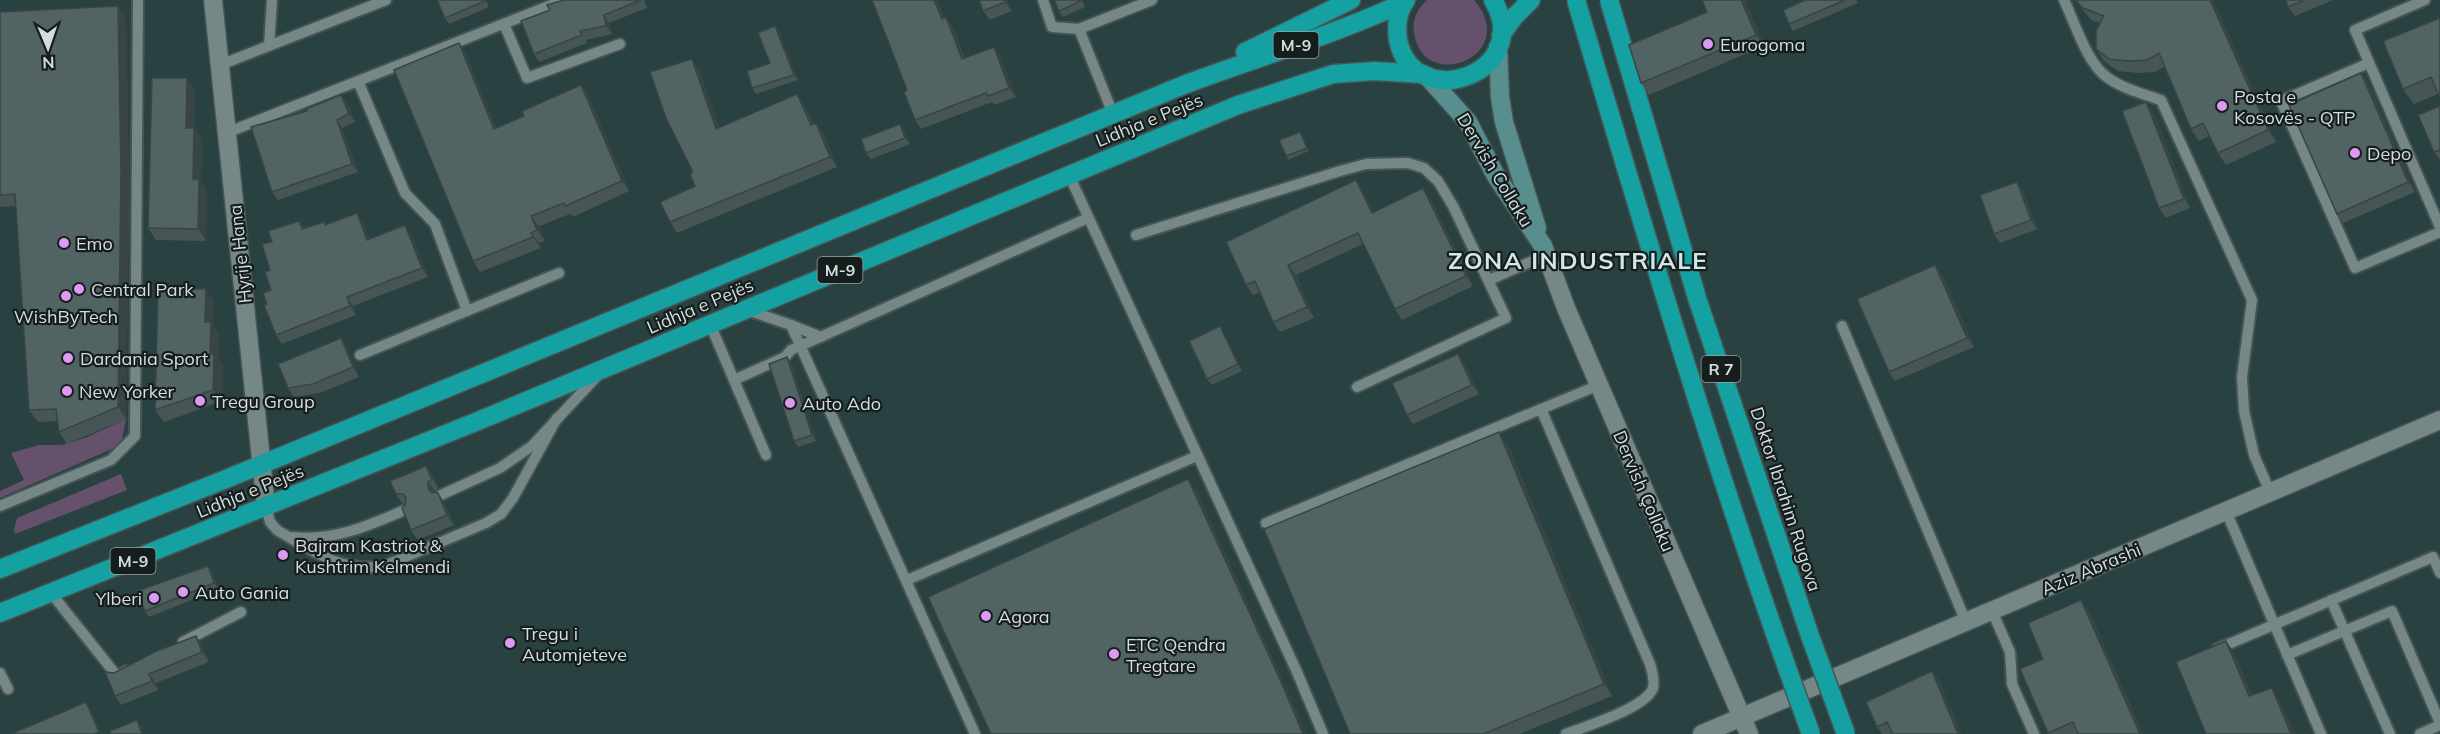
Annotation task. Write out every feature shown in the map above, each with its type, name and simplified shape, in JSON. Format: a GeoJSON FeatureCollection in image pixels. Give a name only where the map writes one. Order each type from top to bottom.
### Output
{"type":"FeatureCollection","features":[{"type":"Feature","properties":{"kind":"highway"},"geometry":{"type":"LineString","coordinates":[[1186,84],[1254,47],[1351,0]]}},
{"type":"Feature","properties":{"kind":"highway"},"geometry":{"type":"LineString","coordinates":[[1493,0],[1501,22],[1500,41]]}},
{"type":"Feature","properties":{"kind":"highway","name":"Lidhja e Pejës"},"geometry":{"type":"LineString","coordinates":[[0,613],[603,369],[1238,105],[1317,79],[1354,72],[1425,75],[1443,81],[1461,80],[1477,73],[1490,62],[1514,17],[1531,0]]}},
{"type":"Feature","properties":{"kind":"highway","name":"R 7"},"geometry":{"type":"LineString","coordinates":[[1576,0],[1666,307],[1749,560],[1811,734]]}},
{"type":"Feature","properties":{"kind":"highway","name":"Doktor Ibrahim Rugova"},"geometry":{"type":"LineString","coordinates":[[1609,0],[1697,298],[1810,636],[1846,734]]}},
{"type":"Feature","properties":{"kind":"highway","name":"Lidhja e Pejës"},"geometry":{"type":"LineString","coordinates":[[0,569],[262,464],[1186,84],[1251,59],[1324,37],[1405,2]]}},
{"type":"Feature","properties":{"kind":"highway","name":"Lidhja e Pejës"},"geometry":{"type":"LineString","coordinates":[[1405,2],[1398,16],[1399,42],[1404,55],[1425,75]]}},
{"type":"Feature","properties":{"kind":"street","name":"Hyrije Hana"},"geometry":{"type":"LineString","coordinates":[[213,0],[266,507]]}},
{"type":"Feature","properties":{"kind":"street","name":"Dervish Collaku"},"geometry":{"type":"LineString","coordinates":[[1500,41],[1500,97],[1504,122],[1544,251]]}},
{"type":"Feature","properties":{"kind":"street","name":"Dervish Collaku"},"geometry":{"type":"LineString","coordinates":[[1425,75],[1468,122],[1496,176],[1544,251]]}},
{"type":"Feature","properties":{"kind":"street","name":"Dervish Çollaku"},"geometry":{"type":"LineString","coordinates":[[1544,251],[1745,726]]}},
{"type":"Feature","properties":{"kind":"street","name":"Aziz Abrashi"},"geometry":{"type":"LineString","coordinates":[[1702,734],[1745,726],[1966,622],[2440,420]]}},
{"type":"Feature","properties":{"kind":"lane"},"geometry":{"type":"LineString","coordinates":[[0,506],[111,460],[135,436],[138,0]]}},
{"type":"Feature","properties":{"kind":"lane"},"geometry":{"type":"LineString","coordinates":[[269,46],[272,0]]}},
{"type":"Feature","properties":{"kind":"lane"},"geometry":{"type":"LineString","coordinates":[[220,65],[386,0]]}},
{"type":"Feature","properties":{"kind":"lane"},"geometry":{"type":"LineString","coordinates":[[226,133],[564,0]]}},
{"type":"Feature","properties":{"kind":"lane"},"geometry":{"type":"LineString","coordinates":[[1042,0],[1052,27],[1079,29],[1152,0]]}},
{"type":"Feature","properties":{"kind":"lane"},"geometry":{"type":"LineString","coordinates":[[2064,0],[2097,69],[2108,79],[2126,88],[2161,100],[2252,300],[2242,377],[2244,411],[2254,455],[2270,492]]}},
{"type":"Feature","properties":{"kind":"lane"},"geometry":{"type":"LineString","coordinates":[[2425,0],[2355,30],[2440,227]]}},
{"type":"Feature","properties":{"kind":"lane"},"geometry":{"type":"LineString","coordinates":[[504,24],[527,78],[620,44]]}},
{"type":"Feature","properties":{"kind":"lane"},"geometry":{"type":"LineString","coordinates":[[1079,29],[1113,114]]}},
{"type":"Feature","properties":{"kind":"lane"},"geometry":{"type":"LineString","coordinates":[[2369,63],[2281,101],[2355,268],[2440,232]]}},
{"type":"Feature","properties":{"kind":"lane"},"geometry":{"type":"LineString","coordinates":[[358,81],[405,193],[435,225],[467,311]]}},
{"type":"Feature","properties":{"kind":"lane"},"geometry":{"type":"LineString","coordinates":[[1136,235],[1340,171],[1366,165],[1408,163],[1424,168],[1438,181],[1453,206],[1506,318],[1357,387]]}},
{"type":"Feature","properties":{"kind":"lane"},"geometry":{"type":"LineString","coordinates":[[1069,176],[1297,672],[1323,734]]}},
{"type":"Feature","properties":{"kind":"lane"},"geometry":{"type":"LineString","coordinates":[[734,380],[785,357],[791,350],[1088,218]]}},
{"type":"Feature","properties":{"kind":"lane"},"geometry":{"type":"LineString","coordinates":[[1489,280],[1544,251]]}},
{"type":"Feature","properties":{"kind":"lane"},"geometry":{"type":"LineString","coordinates":[[360,355],[560,273]]}},
{"type":"Feature","properties":{"kind":"lane"},"geometry":{"type":"LineString","coordinates":[[746,309],[821,337]]}},
{"type":"Feature","properties":{"kind":"lane"},"geometry":{"type":"LineString","coordinates":[[710,324],[766,455]]}},
{"type":"Feature","properties":{"kind":"lane"},"geometry":{"type":"LineString","coordinates":[[790,325],[975,734]]}},
{"type":"Feature","properties":{"kind":"lane"},"geometry":{"type":"LineString","coordinates":[[1842,326],[1966,622]]}},
{"type":"Feature","properties":{"kind":"lane"},"geometry":{"type":"LineString","coordinates":[[441,495],[481,478],[517,458],[532,446],[603,369]]}},
{"type":"Feature","properties":{"kind":"lane"},"geometry":{"type":"LineString","coordinates":[[1266,523],[1599,385]]}},
{"type":"Feature","properties":{"kind":"lane"},"geometry":{"type":"LineString","coordinates":[[1541,409],[1650,664],[1653,676],[1653,687],[1648,696],[1636,704],[1566,734]]}},
{"type":"Feature","properties":{"kind":"lane"},"geometry":{"type":"LineString","coordinates":[[266,507],[270,522],[276,530],[331,561],[350,567],[368,569],[384,566],[486,523],[501,514],[513,498],[557,418]]}},
{"type":"Feature","properties":{"kind":"lane"},"geometry":{"type":"LineString","coordinates":[[907,580],[1197,456]]}},
{"type":"Feature","properties":{"kind":"lane"},"geometry":{"type":"LineString","coordinates":[[287,536],[325,538],[341,535],[405,510]]}},
{"type":"Feature","properties":{"kind":"lane"},"geometry":{"type":"LineString","coordinates":[[2226,511],[2320,734]]}},
{"type":"Feature","properties":{"kind":"lane"},"geometry":{"type":"LineString","coordinates":[[2203,655],[2433,557],[2440,573]]}},
{"type":"Feature","properties":{"kind":"lane"},"geometry":{"type":"LineString","coordinates":[[51,593],[117,675],[138,665]]}},
{"type":"Feature","properties":{"kind":"lane"},"geometry":{"type":"LineString","coordinates":[[2331,600],[2390,734]]}},
{"type":"Feature","properties":{"kind":"lane"},"geometry":{"type":"LineString","coordinates":[[1992,611],[2010,652],[2012,684],[2034,734]]}},
{"type":"Feature","properties":{"kind":"lane"},"geometry":{"type":"LineString","coordinates":[[2287,655],[2392,611],[2440,724],[2420,734]]}},
{"type":"Feature","properties":{"kind":"lane"},"geometry":{"type":"LineString","coordinates":[[169,649],[241,612]]}},
{"type":"Feature","properties":{"kind":"lane"},"geometry":{"type":"LineString","coordinates":[[0,673],[8,689]]}},
{"type":"Feature","properties":{"kind":"shaded area"},"geometry":{"type":"Polygon","coordinates":[[[0,0],[2440,0],[2440,734],[0,734],[0,0]]]}},
{"type":"Feature","properties":{"kind":"shaded area"},"geometry":{"type":"Polygon","coordinates":[[[1427,0],[1474,0],[1486,20],[1486,38],[1478,51],[1465,61],[1450,65],[1434,62],[1421,52],[1414,33],[1414,24],[1420,7],[1427,0]]]}},
{"type":"Feature","properties":{"kind":"shaded area"},"geometry":{"type":"Polygon","coordinates":[[[126,419],[121,445],[0,498],[0,491],[24,480],[11,453],[39,445],[62,445],[85,438],[126,419]]]}},
{"type":"Feature","properties":{"kind":"shaded area"},"geometry":{"type":"Polygon","coordinates":[[[121,474],[127,490],[15,534],[17,518],[121,474]]]}},
{"type":"Feature","properties":{"kind":"building"},"geometry":{"type":"Polygon","coordinates":[[[437,0],[484,0],[485,1],[445,18],[437,0]]]}},
{"type":"Feature","properties":{"kind":"building"},"geometry":{"type":"Polygon","coordinates":[[[564,0],[641,0],[604,15],[606,26],[580,31],[582,35],[534,54],[521,21],[550,10],[547,5],[564,0]]]}},
{"type":"Feature","properties":{"kind":"building"},"geometry":{"type":"Polygon","coordinates":[[[872,0],[934,0],[942,19],[946,17],[962,59],[994,47],[1009,88],[988,96],[986,93],[915,120],[904,92],[907,90],[872,0]]]}},
{"type":"Feature","properties":{"kind":"building"},"geometry":{"type":"Polygon","coordinates":[[[979,0],[1004,0],[1005,2],[983,11],[979,0]]]}},
{"type":"Feature","properties":{"kind":"building"},"geometry":{"type":"Polygon","coordinates":[[[1054,0],[1081,0],[1081,1],[1059,11],[1054,0]]]}},
{"type":"Feature","properties":{"kind":"building"},"geometry":{"type":"Polygon","coordinates":[[[1702,0],[1741,0],[1756,35],[1641,83],[1629,45],[1707,12],[1702,0]]]}},
{"type":"Feature","properties":{"kind":"building"},"geometry":{"type":"Polygon","coordinates":[[[1805,0],[1845,0],[1789,24],[1783,10],[1805,0]]]}},
{"type":"Feature","properties":{"kind":"building","name":"Posta e Kosovës - QTP"},"geometry":{"type":"Polygon","coordinates":[[[2076,0],[2210,0],[2268,130],[2218,153],[2203,123],[2191,129],[2159,53],[2147,60],[2109,59],[2096,49],[2096,31],[2104,16],[2083,8],[2076,0]]]}},
{"type":"Feature","properties":{"kind":"building"},"geometry":{"type":"Polygon","coordinates":[[[2286,0],[2305,0],[2288,7],[2286,0]]]}},
{"type":"Feature","properties":{"kind":"building","name":"Central Park"},"geometry":{"type":"Polygon","coordinates":[[[118,6],[121,173],[118,407],[59,432],[56,409],[29,410],[15,194],[0,195],[0,12],[118,6]]]}},
{"type":"Feature","properties":{"kind":"building"},"geometry":{"type":"Polygon","coordinates":[[[2440,18],[2440,98],[2431,77],[2403,89],[2383,41],[2440,18]]]}},
{"type":"Feature","properties":{"kind":"building"},"geometry":{"type":"Polygon","coordinates":[[[775,26],[794,75],[752,88],[747,71],[770,63],[758,33],[775,26]]]}},
{"type":"Feature","properties":{"kind":"building"},"geometry":{"type":"Polygon","coordinates":[[[459,43],[494,129],[524,116],[522,111],[581,85],[622,181],[565,206],[564,203],[531,216],[537,230],[531,233],[533,237],[473,261],[394,70],[459,43]]]}},
{"type":"Feature","properties":{"kind":"building"},"geometry":{"type":"Polygon","coordinates":[[[692,59],[716,129],[797,94],[811,125],[816,123],[830,157],[670,222],[660,202],[695,186],[690,174],[693,172],[666,118],[650,72],[692,59]]]}},
{"type":"Feature","properties":{"kind":"building","name":"Depo"},"geometry":{"type":"Polygon","coordinates":[[[2361,73],[2408,182],[2337,214],[2289,105],[2361,73]]]}},
{"type":"Feature","properties":{"kind":"building"},"geometry":{"type":"Polygon","coordinates":[[[152,78],[187,78],[186,128],[194,128],[193,179],[199,179],[198,229],[148,228],[152,78]]]}},
{"type":"Feature","properties":{"kind":"building"},"geometry":{"type":"Polygon","coordinates":[[[341,95],[349,114],[337,120],[352,164],[272,192],[251,127],[307,111],[306,109],[341,95]]]}},
{"type":"Feature","properties":{"kind":"building"},"geometry":{"type":"Polygon","coordinates":[[[2146,102],[2184,199],[2159,208],[2122,111],[2146,102]]]}},
{"type":"Feature","properties":{"kind":"building"},"geometry":{"type":"Polygon","coordinates":[[[2440,106],[2440,150],[2434,152],[2418,115],[2440,106]]]}},
{"type":"Feature","properties":{"kind":"building"},"geometry":{"type":"Polygon","coordinates":[[[900,124],[905,138],[866,153],[861,139],[900,124]]]}},
{"type":"Feature","properties":{"kind":"building"},"geometry":{"type":"Polygon","coordinates":[[[1300,132],[1307,148],[1286,156],[1279,140],[1300,132]]]}},
{"type":"Feature","properties":{"kind":"building"},"geometry":{"type":"Polygon","coordinates":[[[1356,180],[1372,213],[1423,188],[1466,276],[1395,309],[1358,233],[1288,265],[1307,307],[1273,322],[1255,281],[1246,285],[1226,242],[1356,180]]]}},
{"type":"Feature","properties":{"kind":"building"},"geometry":{"type":"Polygon","coordinates":[[[2017,182],[2031,220],[1994,234],[1980,195],[2017,182]]]}},
{"type":"Feature","properties":{"kind":"building"},"geometry":{"type":"Polygon","coordinates":[[[357,213],[367,240],[405,225],[422,268],[347,297],[350,306],[276,335],[264,305],[267,304],[263,293],[271,290],[265,272],[270,270],[262,244],[272,242],[268,231],[299,221],[302,229],[324,222],[325,225],[357,213]]]}},
{"type":"Feature","properties":{"kind":"building"},"geometry":{"type":"Polygon","coordinates":[[[1935,265],[1967,338],[1889,372],[1857,299],[1935,265]]]}},
{"type":"Feature","properties":{"kind":"building"},"geometry":{"type":"Polygon","coordinates":[[[158,288],[206,289],[205,322],[211,322],[210,354],[214,354],[213,390],[155,410],[158,288]]]}},
{"type":"Feature","properties":{"kind":"building"},"geometry":{"type":"Polygon","coordinates":[[[1220,326],[1238,364],[1207,379],[1189,341],[1220,326]]]}},
{"type":"Feature","properties":{"kind":"building"},"geometry":{"type":"Polygon","coordinates":[[[341,338],[353,367],[313,384],[288,388],[278,364],[341,338]]]}},
{"type":"Feature","properties":{"kind":"building"},"geometry":{"type":"Polygon","coordinates":[[[1458,354],[1472,385],[1407,415],[1392,383],[1458,354]]]}},
{"type":"Feature","properties":{"kind":"building"},"geometry":{"type":"Polygon","coordinates":[[[787,357],[812,435],[794,441],[769,364],[787,357]]]}},
{"type":"Feature","properties":{"kind":"building"},"geometry":{"type":"Polygon","coordinates":[[[1499,432],[1604,684],[1483,734],[1350,734],[1264,529],[1499,432]]]}},
{"type":"Feature","properties":{"kind":"building"},"geometry":{"type":"Polygon","coordinates":[[[426,466],[432,479],[428,482],[428,488],[431,492],[438,493],[447,515],[411,530],[402,508],[406,498],[403,494],[396,494],[390,481],[426,466]]]}},
{"type":"Feature","properties":{"kind":"building","name":"ETC Qendra Tregtare"},"geometry":{"type":"Polygon","coordinates":[[[1188,479],[1303,734],[991,734],[928,597],[1188,479]]]}},
{"type":"Feature","properties":{"kind":"building"},"geometry":{"type":"Polygon","coordinates":[[[208,566],[214,583],[145,611],[137,591],[208,566]]]}},
{"type":"Feature","properties":{"kind":"building"},"geometry":{"type":"Polygon","coordinates":[[[2081,600],[2140,734],[2078,734],[2073,722],[2048,733],[2020,669],[2043,659],[2028,623],[2081,600]]]}},
{"type":"Feature","properties":{"kind":"building"},"geometry":{"type":"Polygon","coordinates":[[[196,636],[202,652],[149,674],[152,681],[115,696],[105,672],[114,673],[157,651],[196,636]]]}},
{"type":"Feature","properties":{"kind":"building"},"geometry":{"type":"Polygon","coordinates":[[[2226,641],[2249,696],[2272,688],[2291,734],[2206,734],[2176,662],[2226,641]]]}},
{"type":"Feature","properties":{"kind":"building"},"geometry":{"type":"Polygon","coordinates":[[[1932,671],[1958,734],[1893,734],[1887,722],[1877,727],[1866,702],[1932,671]]]}},
{"type":"Feature","properties":{"kind":"building"},"geometry":{"type":"Polygon","coordinates":[[[86,702],[99,732],[94,734],[11,734],[86,702]]]}},
{"type":"Feature","properties":{"kind":"building"},"geometry":{"type":"Polygon","coordinates":[[[137,720],[142,734],[111,734],[110,731],[137,720]]]}},
{"type":"Feature","properties":{"kind":"place","name":"Eurogoma"},"geometry":{"type":"Point","coordinates":[1708,44]}},
{"type":"Feature","properties":{"kind":"place","name":"Posta e Kosovës - QTP"},"geometry":{"type":"Point","coordinates":[2222,106]}},
{"type":"Feature","properties":{"kind":"place","name":"Depo"},"geometry":{"type":"Point","coordinates":[2355,153]}},
{"type":"Feature","properties":{"kind":"place","name":"Emo"},"geometry":{"type":"Point","coordinates":[64,243]}},
{"type":"Feature","properties":{"kind":"place","name":"Central Park"},"geometry":{"type":"Point","coordinates":[79,289]}},
{"type":"Feature","properties":{"kind":"place","name":"WishByTech"},"geometry":{"type":"Point","coordinates":[66,296]}},
{"type":"Feature","properties":{"kind":"place","name":"Dardania Sport"},"geometry":{"type":"Point","coordinates":[68,358]}},
{"type":"Feature","properties":{"kind":"place","name":"New Yorker"},"geometry":{"type":"Point","coordinates":[67,391]}},
{"type":"Feature","properties":{"kind":"place","name":"Tregu Group"},"geometry":{"type":"Point","coordinates":[200,401]}},
{"type":"Feature","properties":{"kind":"place","name":"Auto Ado"},"geometry":{"type":"Point","coordinates":[790,403]}},
{"type":"Feature","properties":{"kind":"place","name":"Bajram Kastriot & Kushtrim Kelmendi"},"geometry":{"type":"Point","coordinates":[283,555]}},
{"type":"Feature","properties":{"kind":"place","name":"Auto Gania"},"geometry":{"type":"Point","coordinates":[183,592]}},
{"type":"Feature","properties":{"kind":"place","name":"Ylberi"},"geometry":{"type":"Point","coordinates":[154,598]}},
{"type":"Feature","properties":{"kind":"place","name":"Agora"},"geometry":{"type":"Point","coordinates":[986,616]}},
{"type":"Feature","properties":{"kind":"place","name":"Tregu i Automjeteve"},"geometry":{"type":"Point","coordinates":[510,643]}},
{"type":"Feature","properties":{"kind":"place","name":"ETC Qendra Tregtare"},"geometry":{"type":"Point","coordinates":[1114,654]}},
{"type":"Feature","properties":{"kind":"district","name":"ZONA INDUSTRIALE"},"geometry":{"type":"Point","coordinates":[1578,260]}}]}
